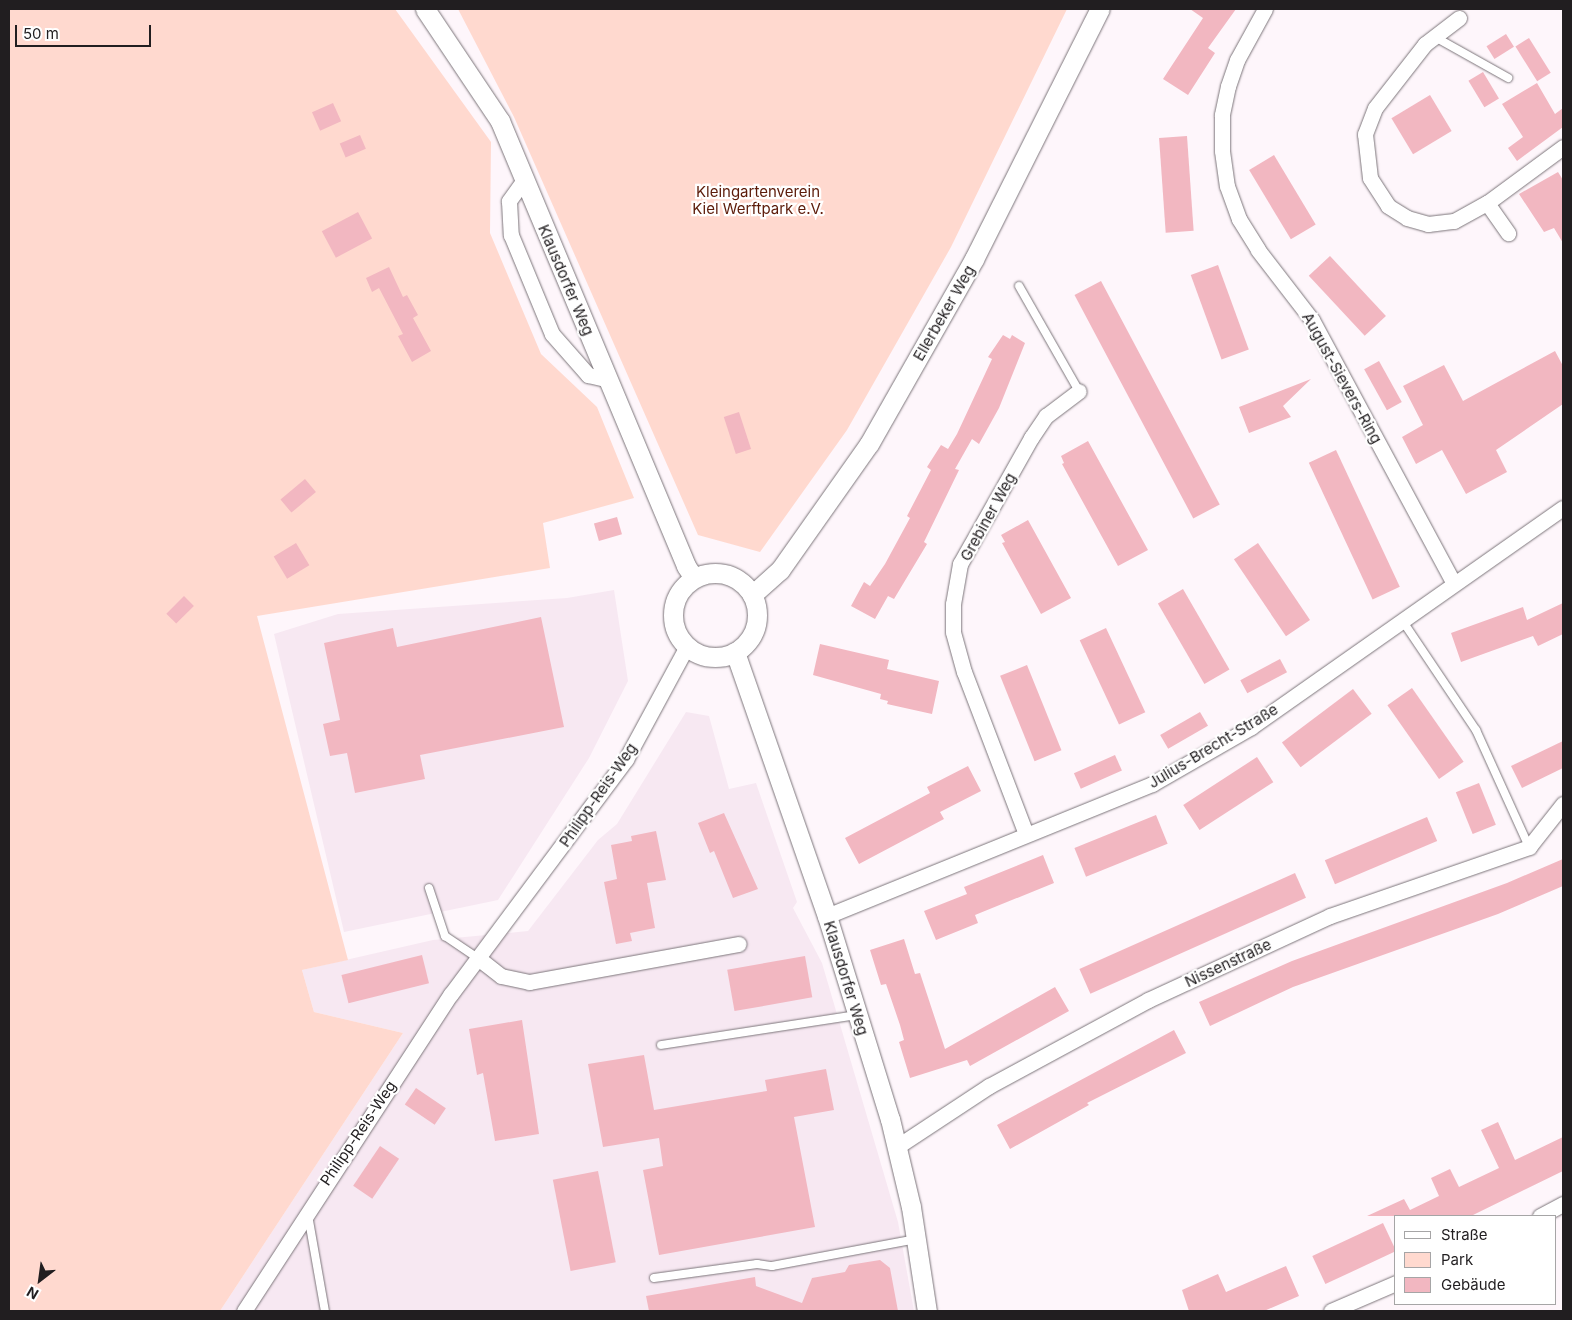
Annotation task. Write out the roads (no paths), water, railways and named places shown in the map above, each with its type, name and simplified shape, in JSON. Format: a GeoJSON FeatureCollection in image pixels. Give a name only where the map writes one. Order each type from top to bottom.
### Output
{"type":"FeatureCollection","features":[{"type":"Feature","properties":{"kind":"street","name":"Klausdorfer Weg"},"geometry":{"type":"LineString","coordinates":[[425,9],[500,121],[686,566],[694,578]]}},
{"type":"Feature","properties":{"kind":"street","name":"Ellerbeker Weg"},"geometry":{"type":"LineString","coordinates":[[752,595],[780,570],[869,444],[974,260],[1100,9]]}},
{"type":"Feature","properties":{"kind":"street","name":"August-Sievers-Ring"},"geometry":{"type":"LineString","coordinates":[[1265,9],[1237,60],[1228,86],[1222,115],[1222,151],[1227,186],[1239,220],[1258,250],[1312,320],[1454,582]]}},
{"type":"Feature","properties":{"kind":"street"},"geometry":{"type":"LineString","coordinates":[[1459,18],[1434,37],[1375,108],[1365,134],[1370,178],[1388,206],[1407,218],[1428,224],[1454,221],[1487,203],[1563,147]]}},
{"type":"Feature","properties":{"kind":"street","name":"Klausdorfer Weg"},"geometry":{"type":"LineString","coordinates":[[524,180],[509,201],[511,235],[548,325],[552,334],[588,375],[608,380]]}},
{"type":"Feature","properties":{"kind":"street"},"geometry":{"type":"LineString","coordinates":[[1487,203],[1508,233]]}},
{"type":"Feature","properties":{"kind":"street","name":"Grebiner Weg"},"geometry":{"type":"LineString","coordinates":[[1026,834],[964,672],[953,632],[952,604],[960,564],[1031,438],[1046,416],[1079,391]]}},
{"type":"Feature","properties":{"kind":"street","name":"Julius-Brecht-Straße"},"geometry":{"type":"LineString","coordinates":[[827,916],[1152,784],[1251,727],[1454,582],[1563,508]]}},
{"type":"Feature","properties":{"kind":"street"},"geometry":{"type":"LineString","coordinates":[[710,573],[726,574],[741,582],[752,595],[757,610],[756,627],[748,642],[735,652],[710,657],[687,646],[678,636],[673,615],[679,594],[694,578],[710,573]]}},
{"type":"Feature","properties":{"kind":"street","name":"Philipp-Reis-Weg"},"geometry":{"type":"LineString","coordinates":[[244,1311],[307,1211],[478,958],[626,759],[687,646]]}},
{"type":"Feature","properties":{"kind":"street","name":"Klausdorfer Weg"},"geometry":{"type":"LineString","coordinates":[[735,652],[827,916],[898,1146],[916,1239],[927,1311]]}},
{"type":"Feature","properties":{"kind":"street"},"geometry":{"type":"LineString","coordinates":[[1530,847],[1563,804]]}},
{"type":"Feature","properties":{"kind":"street","name":"Nissenstraße"},"geometry":{"type":"LineString","coordinates":[[898,1146],[989,1086],[1148,1000],[1330,916],[1530,847]]}},
{"type":"Feature","properties":{"kind":"street"},"geometry":{"type":"LineString","coordinates":[[478,958],[501,976],[529,982],[739,944]]}},
{"type":"Feature","properties":{"kind":"street"},"geometry":{"type":"LineString","coordinates":[[1542,1215],[1563,1204]]}},
{"type":"Feature","properties":{"kind":"street"},"geometry":{"type":"LineString","coordinates":[[1331,1311],[1394,1284]]}},
{"type":"Feature","properties":{"kind":"lane"},"geometry":{"type":"LineString","coordinates":[[1434,37],[1508,78]]}},
{"type":"Feature","properties":{"kind":"lane"},"geometry":{"type":"LineString","coordinates":[[1019,286],[1079,391]]}},
{"type":"Feature","properties":{"kind":"lane"},"geometry":{"type":"LineString","coordinates":[[1402,620],[1476,730],[1530,847]]}},
{"type":"Feature","properties":{"kind":"lane"},"geometry":{"type":"LineString","coordinates":[[429,888],[445,936],[478,958]]}},
{"type":"Feature","properties":{"kind":"lane"},"geometry":{"type":"LineString","coordinates":[[661,1045],[858,1015]]}},
{"type":"Feature","properties":{"kind":"lane"},"geometry":{"type":"LineString","coordinates":[[307,1211],[325,1311]]}},
{"type":"Feature","properties":{"kind":"lane"},"geometry":{"type":"LineString","coordinates":[[654,1278],[757,1264],[772,1266],[916,1239]]}},
{"type":"Feature","properties":{"kind":"park label","name":"Kleingartenverein Kiel Werftpark e.V."},"geometry":{"type":"Point","coordinates":[758,200]}}]}
